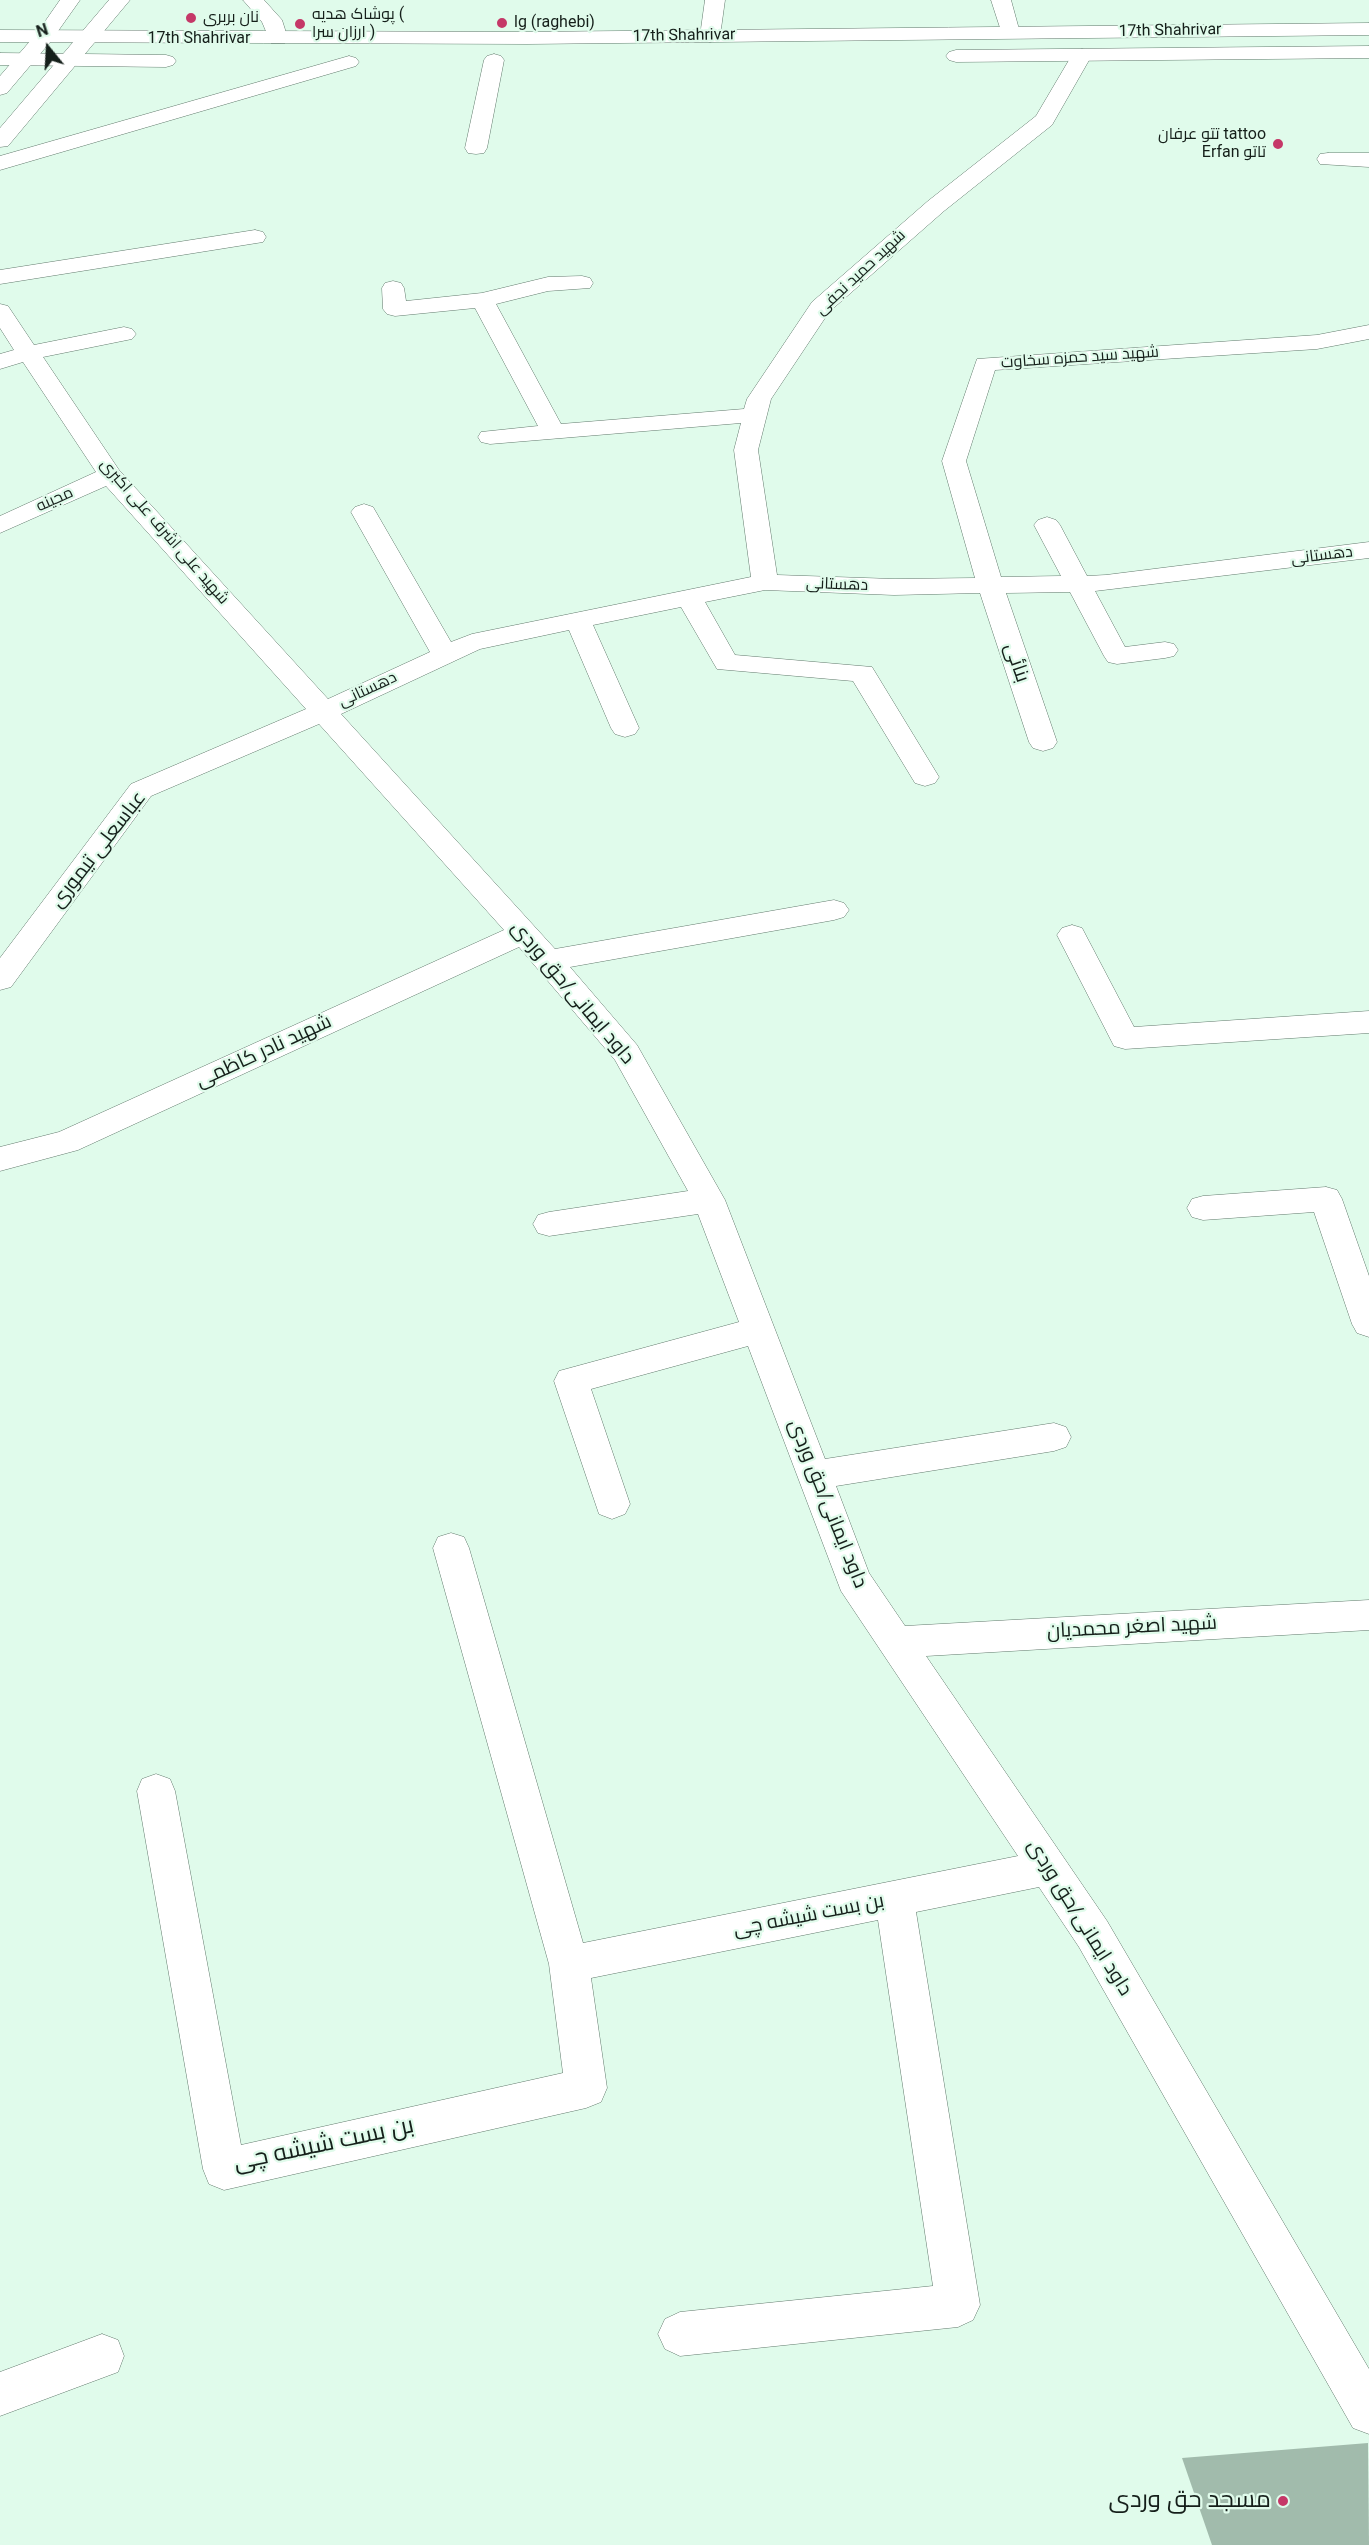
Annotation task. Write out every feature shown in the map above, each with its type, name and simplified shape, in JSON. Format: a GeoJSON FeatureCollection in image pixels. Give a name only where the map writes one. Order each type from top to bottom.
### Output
{"type":"FeatureCollection","features":[{"type":"Feature","properties":{"kind":"street"},"geometry":{"type":"LineString","coordinates":[[0,89],[44,37],[70,0]]}},
{"type":"Feature","properties":{"kind":"street"},"geometry":{"type":"LineString","coordinates":[[0,141],[120,0]]}},
{"type":"Feature","properties":{"kind":"street"},"geometry":{"type":"LineString","coordinates":[[253,0],[273,20],[278,39]]}},
{"type":"Feature","properties":{"kind":"street"},"geometry":{"type":"LineString","coordinates":[[710,36],[715,0]]}},
{"type":"Feature","properties":{"kind":"street"},"geometry":{"type":"LineString","coordinates":[[1001,0],[1010,33]]}},
{"type":"Feature","properties":{"kind":"street","name":"17th Shahrivar"},"geometry":{"type":"LineString","coordinates":[[0,36],[278,39],[1369,29]]}},
{"type":"Feature","properties":{"kind":"street","name":"17th Shahrivar"},"geometry":{"type":"LineString","coordinates":[[941,56],[1369,52]]}},
{"type":"Feature","properties":{"kind":"street","name":"شهید حمید نجفی"},"geometry":{"type":"LineString","coordinates":[[765,582],[746,450],[759,399],[820,307],[936,206],[1044,120],[1082,55]]}},
{"type":"Feature","properties":{"kind":"street","name":"17th Shahrivar"},"geometry":{"type":"LineString","coordinates":[[0,59],[181,62]]}},
{"type":"Feature","properties":{"kind":"street"},"geometry":{"type":"LineString","coordinates":[[476,148],[494,60]]}},
{"type":"Feature","properties":{"kind":"street"},"geometry":{"type":"LineString","coordinates":[[471,61],[517,60]]}},
{"type":"Feature","properties":{"kind":"street"},"geometry":{"type":"LineString","coordinates":[[277,62],[371,61]]}},
{"type":"Feature","properties":{"kind":"street"},"geometry":{"type":"LineString","coordinates":[[0,163],[349,62]]}},
{"type":"Feature","properties":{"kind":"street"},"geometry":{"type":"LineString","coordinates":[[1328,159],[1369,160]]}},
{"type":"Feature","properties":{"kind":"street"},"geometry":{"type":"LineString","coordinates":[[0,277],[255,237]]}},
{"type":"Feature","properties":{"kind":"street"},"geometry":{"type":"LineString","coordinates":[[393,288],[395,309],[482,300],[548,284],[582,283]]}},
{"type":"Feature","properties":{"kind":"street"},"geometry":{"type":"LineString","coordinates":[[482,300],[553,431]]}},
{"type":"Feature","properties":{"kind":"street","name":"شهید علی اشرف علی اکبری"},"geometry":{"type":"LineString","coordinates":[[0,311],[110,476],[325,711]]}},
{"type":"Feature","properties":{"kind":"street","name":"شهید سید حمزه سخاوت"},"geometry":{"type":"LineString","coordinates":[[990,585],[954,461],[985,364],[1317,342],[1369,332]]}},
{"type":"Feature","properties":{"kind":"street"},"geometry":{"type":"LineString","coordinates":[[0,362],[28,353],[124,334]]}},
{"type":"Feature","properties":{"kind":"street"},"geometry":{"type":"LineString","coordinates":[[490,436],[755,415]]}},
{"type":"Feature","properties":{"kind":"street","name":"مجینه"},"geometry":{"type":"LineString","coordinates":[[0,525],[110,476]]}},
{"type":"Feature","properties":{"kind":"street"},"geometry":{"type":"LineString","coordinates":[[364,512],[446,654]]}},
{"type":"Feature","properties":{"kind":"street"},"geometry":{"type":"LineString","coordinates":[[1047,525],[1117,656],[1165,650]]}},
{"type":"Feature","properties":{"kind":"street","name":"دهستانی"},"geometry":{"type":"LineString","coordinates":[[325,711],[472,642],[765,582],[894,587],[1106,583],[1369,550]]}},
{"type":"Feature","properties":{"kind":"street","name":"بنائی"},"geometry":{"type":"LineString","coordinates":[[990,585],[1042,742]]}},
{"type":"Feature","properties":{"kind":"street"},"geometry":{"type":"LineString","coordinates":[[689,598],[726,663],[862,673],[925,777]]}},
{"type":"Feature","properties":{"kind":"street"},"geometry":{"type":"LineString","coordinates":[[578,620],[625,728]]}},
{"type":"Feature","properties":{"kind":"street","name":"داود ایمانی/حق وردی"},"geometry":{"type":"LineString","coordinates":[[325,711],[524,933],[626,1053],[709,1200],[854,1580],[1093,1934],[1369,2412]]}},
{"type":"Feature","properties":{"kind":"street","name":"عباسعلی تیموری"},"geometry":{"type":"LineString","coordinates":[[0,980],[141,790],[325,711]]}},
{"type":"Feature","properties":{"kind":"street"},"geometry":{"type":"LineString","coordinates":[[547,961],[834,910]]}},
{"type":"Feature","properties":{"kind":"street","name":"شهید نادر کاظمی"},"geometry":{"type":"LineString","coordinates":[[0,1159],[67,1142],[524,933]]}},
{"type":"Feature","properties":{"kind":"street"},"geometry":{"type":"LineString","coordinates":[[1072,935],[1125,1038],[1369,1022]]}},
{"type":"Feature","properties":{"kind":"street"},"geometry":{"type":"LineString","coordinates":[[1203,1209],[1326,1199],[1369,1324]]}},
{"type":"Feature","properties":{"kind":"street"},"geometry":{"type":"LineString","coordinates":[[549,1224],[709,1200]]}},
{"type":"Feature","properties":{"kind":"street"},"geometry":{"type":"LineString","coordinates":[[612,1504],[571,1382],[758,1330]]}},
{"type":"Feature","properties":{"kind":"street"},"geometry":{"type":"LineString","coordinates":[[814,1475],[1054,1437]]}},
{"type":"Feature","properties":{"kind":"street"},"geometry":{"type":"LineString","coordinates":[[451,1548],[570,1964]]}},
{"type":"Feature","properties":{"kind":"street","name":"شهید اصغر محمدیان"},"geometry":{"type":"LineString","coordinates":[[895,1642],[1369,1615]]}},
{"type":"Feature","properties":{"kind":"street","name":"بن بست شیشه چی"},"geometry":{"type":"LineString","coordinates":[[156,1791],[224,2169],[586,2088],[570,1964],[1048,1868]]}},
{"type":"Feature","properties":{"kind":"street"},"geometry":{"type":"LineString","coordinates":[[680,2334],[958,2305],[894,1899]]}},
{"type":"Feature","properties":{"kind":"street"},"geometry":{"type":"LineString","coordinates":[[0,2394],[102,2356]]}},
{"type":"Feature","properties":{"kind":"building","name":"مسجد حق وردی"},"geometry":{"type":"Polygon","coordinates":[[[1368,2443],[1369,2545],[1212,2545],[1182,2458],[1368,2443]]]}},
{"type":"Feature","properties":{"kind":"place","name":"نان بربری"},"geometry":{"type":"Point","coordinates":[191,18]}},
{"type":"Feature","properties":{"kind":"place","name":"lg (raghebi)"},"geometry":{"type":"Point","coordinates":[502,23]}},
{"type":"Feature","properties":{"kind":"place","name":"پوشاک هدیه ( ارزان سرا )"},"geometry":{"type":"Point","coordinates":[300,24]}},
{"type":"Feature","properties":{"kind":"place","name":"تتو عرفان tattoo Erfan تاتو"},"geometry":{"type":"Point","coordinates":[1278,144]}},
{"type":"Feature","properties":{"kind":"place","name":"مسجد حق وردی"},"geometry":{"type":"Point","coordinates":[1283,2501]}}]}
